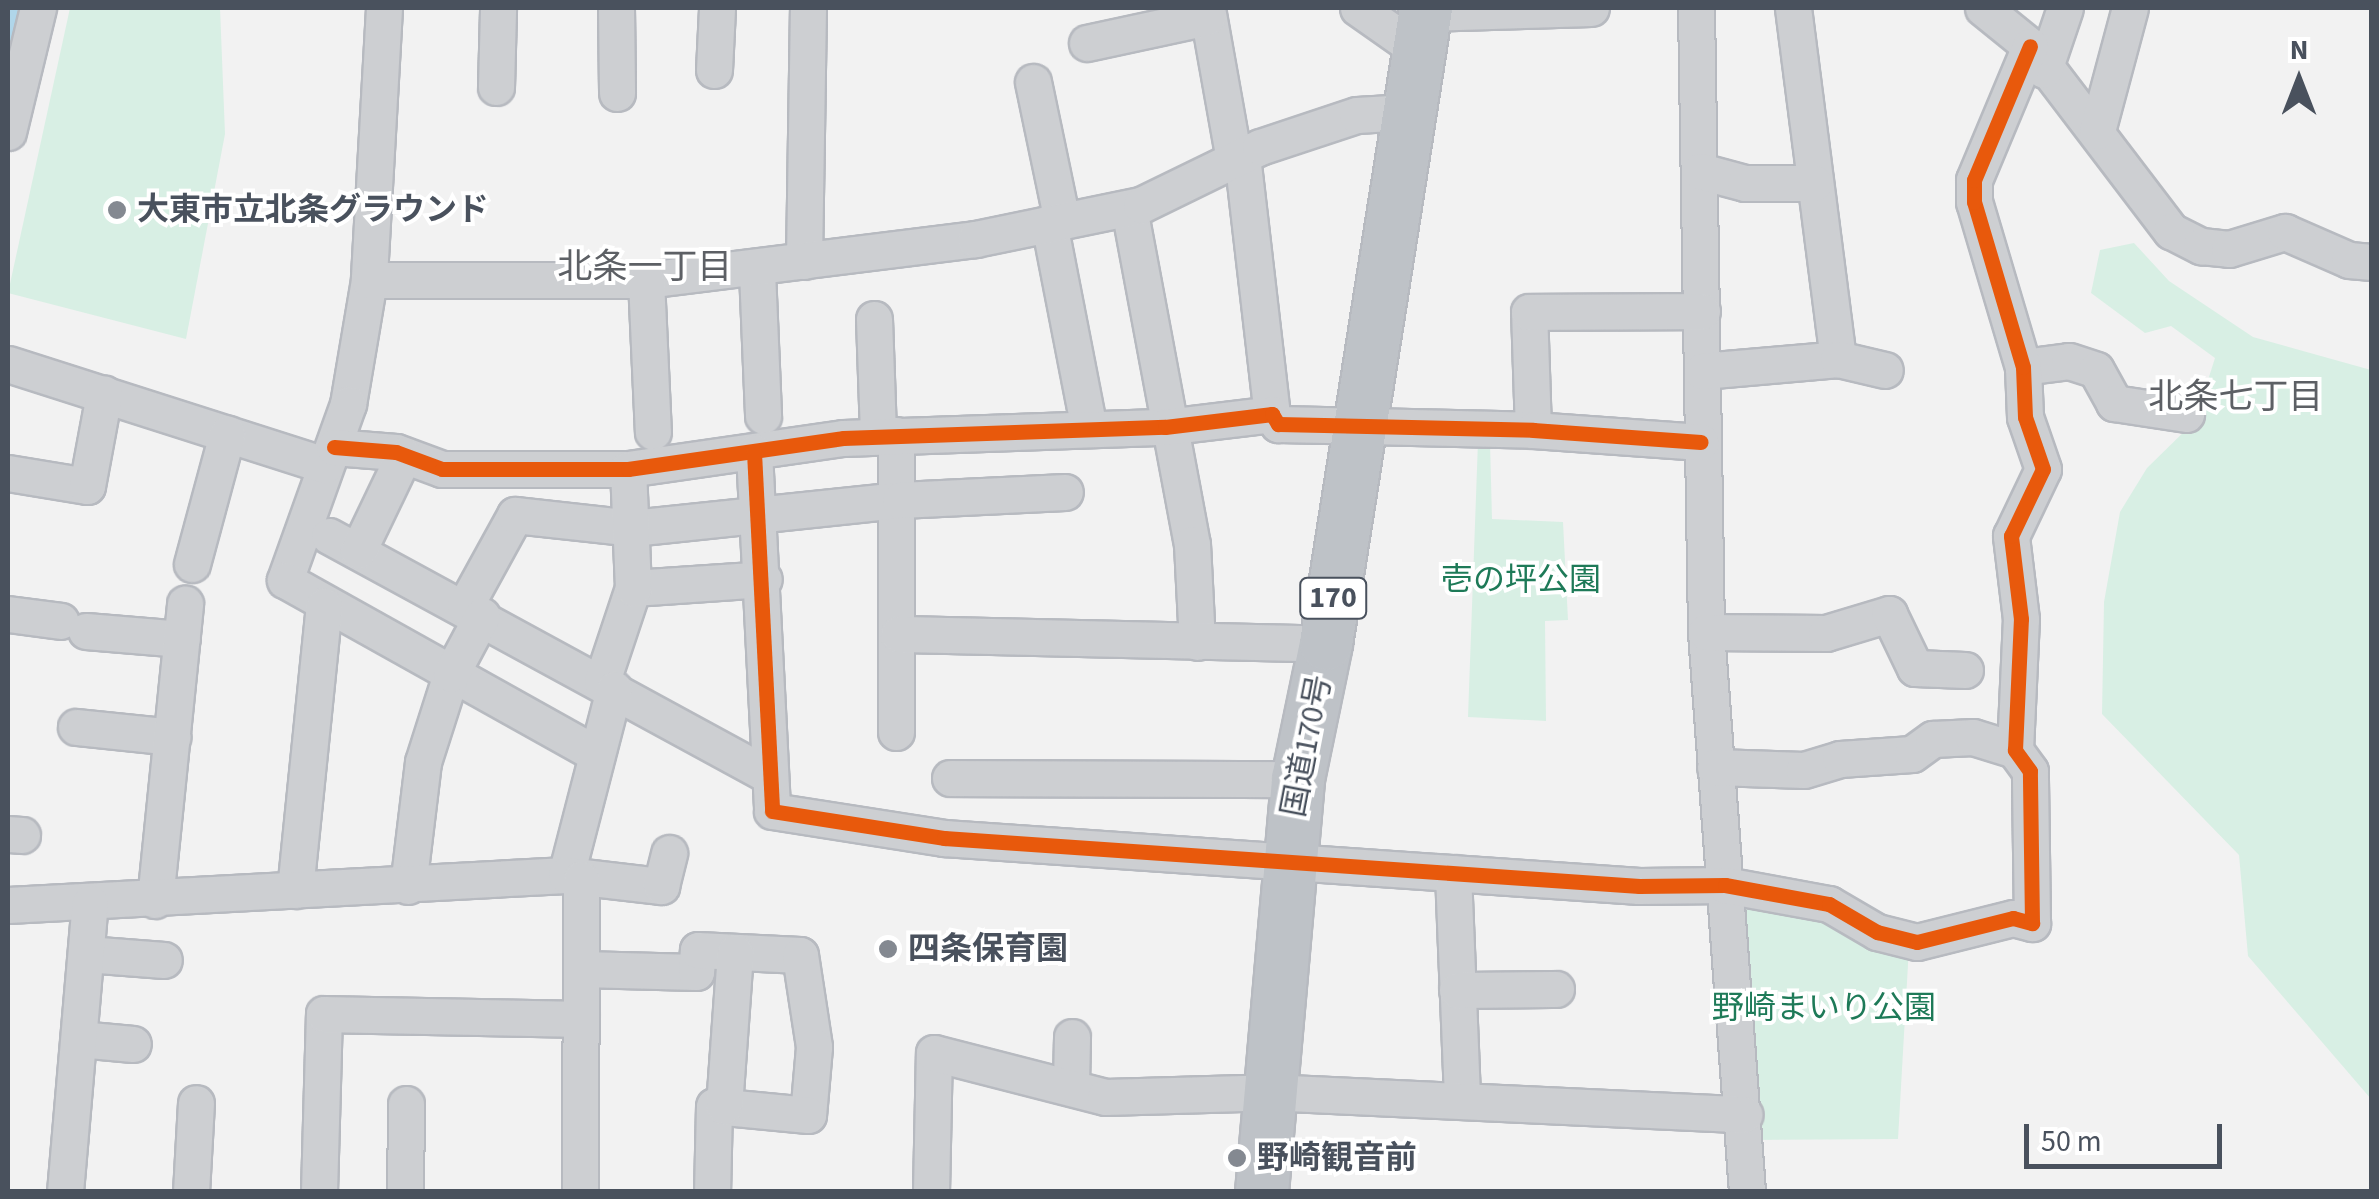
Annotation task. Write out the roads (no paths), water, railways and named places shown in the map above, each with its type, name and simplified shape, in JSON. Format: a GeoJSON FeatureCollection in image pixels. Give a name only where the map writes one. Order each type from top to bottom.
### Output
{"type":"FeatureCollection","features":[{"type":"Feature","properties":{"kind":"highway","name":"国道170号"},"geometry":{"type":"LineString","coordinates":[[1262,1192],[1287,861],[1298,779],[1326,644],[1423,23]]}},
{"type":"Feature","properties":{"kind":"street"},"geometry":{"type":"LineString","coordinates":[[8,132],[38,8]]}},
{"type":"Feature","properties":{"kind":"street"},"geometry":{"type":"LineString","coordinates":[[384,8],[369,280],[330,456],[285,580],[596,754]]}},
{"type":"Feature","properties":{"kind":"street"},"geometry":{"type":"LineString","coordinates":[[496,87],[498,8]]}},
{"type":"Feature","properties":{"kind":"street"},"geometry":{"type":"LineString","coordinates":[[616,8],[617,93]]}},
{"type":"Feature","properties":{"kind":"street"},"geometry":{"type":"LineString","coordinates":[[714,70],[717,8]]}},
{"type":"Feature","properties":{"kind":"street"},"geometry":{"type":"LineString","coordinates":[[804,261],[808,8]]}},
{"type":"Feature","properties":{"kind":"street"},"geometry":{"type":"LineString","coordinates":[[1358,8],[1423,23],[1591,8]]}},
{"type":"Feature","properties":{"kind":"street"},"geometry":{"type":"LineString","coordinates":[[1696,8],[1706,632],[1747,1192]]}},
{"type":"Feature","properties":{"kind":"street"},"geometry":{"type":"LineString","coordinates":[[1793,8],[1838,359]]}},
{"type":"Feature","properties":{"kind":"street"},"geometry":{"type":"LineString","coordinates":[[1983,8],[2037,58],[2097,130],[2142,200],[2171,231],[2201,246],[2229,249],[2286,232],[2348,260],[2372,262]]}},
{"type":"Feature","properties":{"kind":"street"},"geometry":{"type":"LineString","coordinates":[[2015,750],[2021,619],[2012,536],[2021,505],[2044,468],[2025,417],[2023,367],[1974,202],[1974,180],[2065,8]]}},
{"type":"Feature","properties":{"kind":"street"},"geometry":{"type":"LineString","coordinates":[[2097,130],[2130,8]]}},
{"type":"Feature","properties":{"kind":"street"},"geometry":{"type":"LineString","coordinates":[[1087,43],[1207,12],[1238,158],[1272,414],[1278,424],[1533,430],[1701,442]]}},
{"type":"Feature","properties":{"kind":"street"},"geometry":{"type":"LineString","coordinates":[[1033,82],[1089,428]]}},
{"type":"Feature","properties":{"kind":"street"},"geometry":{"type":"LineString","coordinates":[[369,280],[646,280],[756,270],[1056,222],[1129,208],[1238,158],[1357,115],[1407,112]]}},
{"type":"Feature","properties":{"kind":"street"},"geometry":{"type":"LineString","coordinates":[[1700,171],[1745,183],[1814,183]]}},
{"type":"Feature","properties":{"kind":"street"},"geometry":{"type":"LineString","coordinates":[[1129,208],[1165,427],[1192,544],[1197,642]]}},
{"type":"Feature","properties":{"kind":"street"},"geometry":{"type":"LineString","coordinates":[[756,270],[763,416]]}},
{"type":"Feature","properties":{"kind":"street"},"geometry":{"type":"LineString","coordinates":[[646,280],[653,432]]}},
{"type":"Feature","properties":{"kind":"street"},"geometry":{"type":"LineString","coordinates":[[1533,430],[1530,312],[1702,311]]}},
{"type":"Feature","properties":{"kind":"street"},"geometry":{"type":"LineString","coordinates":[[874,320],[887,436],[900,500],[896,732]]}},
{"type":"Feature","properties":{"kind":"street"},"geometry":{"type":"LineString","coordinates":[[1702,371],[1838,359],[1885,370]]}},
{"type":"Feature","properties":{"kind":"street"},"geometry":{"type":"LineString","coordinates":[[2023,367],[2069,361],[2096,370],[2114,403],[2186,414]]}},
{"type":"Feature","properties":{"kind":"street"},"geometry":{"type":"LineString","coordinates":[[8,364],[228,434],[330,456],[404,455],[442,468],[628,470],[887,436],[1165,427],[1272,414]]}},
{"type":"Feature","properties":{"kind":"street"},"geometry":{"type":"LineString","coordinates":[[8,474],[87,486],[104,394]]}},
{"type":"Feature","properties":{"kind":"street"},"geometry":{"type":"LineString","coordinates":[[192,564],[228,434]]}},
{"type":"Feature","properties":{"kind":"street"},"geometry":{"type":"LineString","coordinates":[[754,452],[764,578],[772,810],[944,838],[1639,886],[1725,885],[1829,904],[1877,932],[1918,942],[2013,918],[2032,923],[2030,771],[2015,750],[1973,737],[1933,739],[1912,754],[1840,759],[1804,770],[1715,768]]}},
{"type":"Feature","properties":{"kind":"street"},"geometry":{"type":"LineString","coordinates":[[404,455],[344,543],[770,776]]}},
{"type":"Feature","properties":{"kind":"street"},"geometry":{"type":"LineString","coordinates":[[580,1192],[581,969],[574,877],[608,685],[633,588],[628,470]]}},
{"type":"Feature","properties":{"kind":"street"},"geometry":{"type":"LineString","coordinates":[[408,886],[424,762],[451,674],[514,515],[632,528],[900,500],[1065,492]]}},
{"type":"Feature","properties":{"kind":"street"},"geometry":{"type":"LineString","coordinates":[[633,588],[764,578]]}},
{"type":"Feature","properties":{"kind":"street"},"geometry":{"type":"LineString","coordinates":[[295,890],[324,605]]}},
{"type":"Feature","properties":{"kind":"street"},"geometry":{"type":"LineString","coordinates":[[8,614],[73,626],[183,621],[156,900]]}},
{"type":"Feature","properties":{"kind":"street"},"geometry":{"type":"LineString","coordinates":[[1706,632],[1826,634],[1889,614],[1915,668],[1964,670]]}},
{"type":"Feature","properties":{"kind":"street"},"geometry":{"type":"LineString","coordinates":[[898,634],[1326,644]]}},
{"type":"Feature","properties":{"kind":"street"},"geometry":{"type":"LineString","coordinates":[[76,727],[172,737]]}},
{"type":"Feature","properties":{"kind":"street"},"geometry":{"type":"LineString","coordinates":[[950,778],[1298,779]]}},
{"type":"Feature","properties":{"kind":"street"},"geometry":{"type":"LineString","coordinates":[[8,905],[574,877],[661,886],[670,853]]}},
{"type":"Feature","properties":{"kind":"street"},"geometry":{"type":"LineString","coordinates":[[1453,872],[1462,1099]]}},
{"type":"Feature","properties":{"kind":"street"},"geometry":{"type":"LineString","coordinates":[[66,1192],[90,903]]}},
{"type":"Feature","properties":{"kind":"street"},"geometry":{"type":"LineString","coordinates":[[581,969],[696,972],[698,950],[800,954],[814,1046],[808,1116],[714,1106],[712,1192]]}},
{"type":"Feature","properties":{"kind":"street"},"geometry":{"type":"LineString","coordinates":[[724,1106],[734,952]]}},
{"type":"Feature","properties":{"kind":"street"},"geometry":{"type":"LineString","coordinates":[[86,954],[164,960]]}},
{"type":"Feature","properties":{"kind":"street"},"geometry":{"type":"LineString","coordinates":[[1458,990],[1556,990]]}},
{"type":"Feature","properties":{"kind":"street"},"geometry":{"type":"LineString","coordinates":[[319,1192],[324,1014],[581,1019]]}},
{"type":"Feature","properties":{"kind":"street"},"geometry":{"type":"LineString","coordinates":[[1071,1084],[1072,1036]]}},
{"type":"Feature","properties":{"kind":"street"},"geometry":{"type":"LineString","coordinates":[[79,1039],[133,1044]]}},
{"type":"Feature","properties":{"kind":"street"},"geometry":{"type":"LineString","coordinates":[[931,1192],[934,1053],[1071,1084],[1105,1097],[1270,1092],[1744,1114]]}},
{"type":"Feature","properties":{"kind":"street"},"geometry":{"type":"LineString","coordinates":[[191,1192],[196,1103]]}},
{"type":"Feature","properties":{"kind":"street"},"geometry":{"type":"LineString","coordinates":[[405,1192],[406,1104]]}},
{"type":"Feature","properties":{"kind":"waterway"},"geometry":{"type":"LineString","coordinates":[[8,37],[15,8]]}},
{"type":"Feature","properties":{"kind":"place","name":"大東市立北条グラウンド"},"geometry":{"type":"Point","coordinates":[117,210]}},
{"type":"Feature","properties":{"kind":"place","name":"四条保育園"},"geometry":{"type":"Point","coordinates":[888,949]}},
{"type":"Feature","properties":{"kind":"place","name":"野崎観音前"},"geometry":{"type":"Point","coordinates":[1237,1158]}},
{"type":"Feature","properties":{"kind":"district","name":"北条一丁目"},"geometry":{"type":"Point","coordinates":[645,267]}},
{"type":"Feature","properties":{"kind":"district","name":"北条七丁目"},"geometry":{"type":"Point","coordinates":[2236,397]}},
{"type":"Feature","properties":{"kind":"park label","name":"壱の坪公園"},"geometry":{"type":"Point","coordinates":[1521,580]}},
{"type":"Feature","properties":{"kind":"park label","name":"野崎まいり公園"},"geometry":{"type":"Point","coordinates":[1824,1008]}}]}
